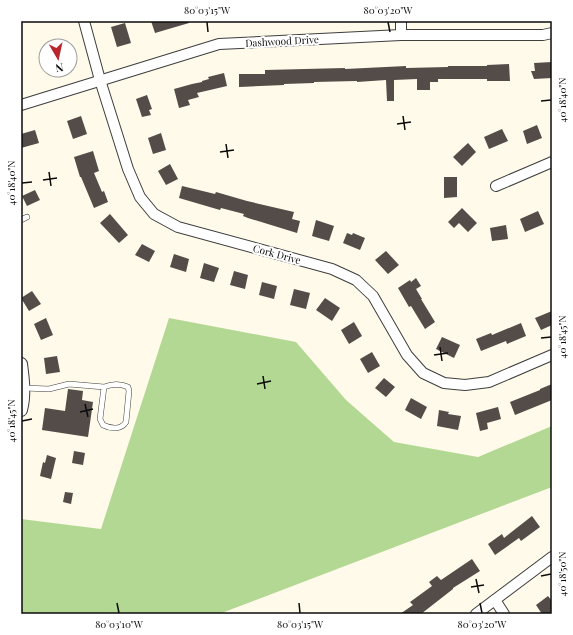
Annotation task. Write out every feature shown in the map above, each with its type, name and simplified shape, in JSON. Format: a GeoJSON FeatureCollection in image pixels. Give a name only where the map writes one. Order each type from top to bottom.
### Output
{"type":"FeatureCollection","features":[{"type":"Feature","properties":{"kind":"street","name":"Cork Drive"},"geometry":{"type":"LineString","coordinates":[[84,21],[100,80],[128,169],[140,198],[154,214],[178,227],[332,269],[356,280],[373,296],[407,355],[423,373],[444,383],[465,385],[489,382],[552,355]]}},
{"type":"Feature","properties":{"kind":"street"},"geometry":{"type":"LineString","coordinates":[[401,21],[401,35]]}},
{"type":"Feature","properties":{"kind":"street","name":"Dashwood Drive"},"geometry":{"type":"LineString","coordinates":[[21,105],[219,44],[401,35],[543,35],[552,33]]}},
{"type":"Feature","properties":{"kind":"street"},"geometry":{"type":"LineString","coordinates":[[496,186],[552,162]]}},
{"type":"Feature","properties":{"kind":"street"},"geometry":{"type":"LineString","coordinates":[[21,364],[23,377],[23,403],[21,410]]}},
{"type":"Feature","properties":{"kind":"street"},"geometry":{"type":"LineString","coordinates":[[476,614],[552,557]]}},
{"type":"Feature","properties":{"kind":"street"},"geometry":{"type":"LineString","coordinates":[[495,600],[504,614]]}},
{"type":"Feature","properties":{"kind":"lane"},"geometry":{"type":"LineString","coordinates":[[21,220],[27,217]]}},
{"type":"Feature","properties":{"kind":"lane"},"geometry":{"type":"LineString","coordinates":[[23,388],[48,389],[69,384],[104,387],[111,384],[122,384],[128,387],[129,391],[126,422],[119,428],[107,427],[103,425],[100,419],[104,387]]}},
{"type":"Feature","properties":{"kind":"green space"},"geometry":{"type":"Polygon","coordinates":[[[169,318],[296,342],[346,400],[394,442],[478,457],[552,426],[552,487],[219,614],[21,614],[21,519],[101,529],[169,318]]]}},
{"type":"Feature","properties":{"kind":"building"},"geometry":{"type":"Polygon","coordinates":[[[151,21],[189,21],[189,23],[155,33],[151,21]]]}},
{"type":"Feature","properties":{"kind":"building"},"geometry":{"type":"Polygon","coordinates":[[[125,23],[131,43],[117,47],[111,27],[125,23]]]}},
{"type":"Feature","properties":{"kind":"building"},"geometry":{"type":"Polygon","coordinates":[[[552,62],[552,78],[534,79],[531,71],[535,71],[534,63],[552,62]]]}},
{"type":"Feature","properties":{"kind":"building"},"geometry":{"type":"Polygon","coordinates":[[[509,64],[510,81],[487,81],[487,79],[438,79],[438,82],[430,82],[430,90],[417,90],[417,79],[394,80],[394,101],[387,101],[386,80],[314,82],[239,87],[239,74],[265,74],[265,70],[345,69],[406,66],[406,68],[448,67],[509,64]]]}},
{"type":"Feature","properties":{"kind":"building"},"geometry":{"type":"Polygon","coordinates":[[[224,73],[227,86],[197,93],[199,97],[188,100],[190,105],[179,108],[174,89],[202,82],[209,79],[208,77],[224,73]]]}},
{"type":"Feature","properties":{"kind":"building"},"geometry":{"type":"Polygon","coordinates":[[[147,95],[152,109],[149,110],[151,115],[142,117],[136,99],[147,95]]]}},
{"type":"Feature","properties":{"kind":"building"},"geometry":{"type":"Polygon","coordinates":[[[81,116],[87,134],[73,139],[67,121],[81,116]]]}},
{"type":"Feature","properties":{"kind":"building"},"geometry":{"type":"Polygon","coordinates":[[[537,125],[542,138],[527,144],[523,131],[537,125]]]}},
{"type":"Feature","properties":{"kind":"building"},"geometry":{"type":"Polygon","coordinates":[[[502,129],[508,141],[489,149],[484,137],[502,129]]]}},
{"type":"Feature","properties":{"kind":"building"},"geometry":{"type":"Polygon","coordinates":[[[35,130],[39,143],[21,148],[21,134],[35,130]]]}},
{"type":"Feature","properties":{"kind":"building"},"geometry":{"type":"Polygon","coordinates":[[[161,133],[166,150],[153,154],[148,138],[161,133]]]}},
{"type":"Feature","properties":{"kind":"building"},"geometry":{"type":"Polygon","coordinates":[[[468,143],[476,152],[462,166],[453,157],[468,143]]]}},
{"type":"Feature","properties":{"kind":"building"},"geometry":{"type":"Polygon","coordinates":[[[93,151],[99,171],[94,173],[108,202],[94,208],[80,177],[74,157],[93,151]]]}},
{"type":"Feature","properties":{"kind":"building"},"geometry":{"type":"Polygon","coordinates":[[[170,164],[178,179],[166,185],[158,171],[170,164]]]}},
{"type":"Feature","properties":{"kind":"building"},"geometry":{"type":"Polygon","coordinates":[[[444,177],[457,177],[457,197],[444,198],[444,177]]]}},
{"type":"Feature","properties":{"kind":"building"},"geometry":{"type":"Polygon","coordinates":[[[182,186],[215,194],[216,192],[294,212],[292,219],[300,221],[297,233],[248,218],[243,216],[244,214],[221,208],[220,210],[179,198],[182,186]]]}},
{"type":"Feature","properties":{"kind":"building"},"geometry":{"type":"Polygon","coordinates":[[[35,190],[40,200],[27,206],[22,196],[35,190]]]}},
{"type":"Feature","properties":{"kind":"building"},"geometry":{"type":"Polygon","coordinates":[[[462,208],[477,223],[468,232],[459,223],[454,228],[448,222],[462,208]]]}},
{"type":"Feature","properties":{"kind":"building"},"geometry":{"type":"Polygon","coordinates":[[[538,211],[544,224],[525,232],[520,219],[538,211]]]}},
{"type":"Feature","properties":{"kind":"building"},"geometry":{"type":"Polygon","coordinates":[[[110,214],[128,235],[119,243],[100,223],[110,214]]]}},
{"type":"Feature","properties":{"kind":"building"},"geometry":{"type":"Polygon","coordinates":[[[316,220],[334,226],[329,241],[312,236],[316,220]]]}},
{"type":"Feature","properties":{"kind":"building"},"geometry":{"type":"Polygon","coordinates":[[[506,225],[508,239],[492,241],[490,228],[506,225]]]}},
{"type":"Feature","properties":{"kind":"building"},"geometry":{"type":"Polygon","coordinates":[[[347,233],[352,235],[353,233],[365,238],[360,250],[343,243],[347,233]]]}},
{"type":"Feature","properties":{"kind":"building"},"geometry":{"type":"Polygon","coordinates":[[[142,244],[155,251],[149,262],[135,255],[142,244]]]}},
{"type":"Feature","properties":{"kind":"building"},"geometry":{"type":"Polygon","coordinates":[[[386,251],[399,265],[388,274],[375,260],[386,251]]]}},
{"type":"Feature","properties":{"kind":"building"},"geometry":{"type":"Polygon","coordinates":[[[174,254],[189,259],[186,272],[170,267],[174,254]]]}},
{"type":"Feature","properties":{"kind":"building"},"geometry":{"type":"Polygon","coordinates":[[[204,263],[219,268],[214,282],[200,278],[204,263]]]}},
{"type":"Feature","properties":{"kind":"building"},"geometry":{"type":"Polygon","coordinates":[[[234,271],[248,275],[245,289],[230,285],[234,271]]]}},
{"type":"Feature","properties":{"kind":"building"},"geometry":{"type":"Polygon","coordinates":[[[416,278],[421,286],[416,289],[435,322],[425,329],[411,306],[409,307],[398,288],[416,278]]]}},
{"type":"Feature","properties":{"kind":"building"},"geometry":{"type":"Polygon","coordinates":[[[262,282],[277,286],[274,299],[259,295],[262,282]]]}},
{"type":"Feature","properties":{"kind":"building"},"geometry":{"type":"Polygon","coordinates":[[[294,289],[310,293],[306,309],[290,305],[294,289]]]}},
{"type":"Feature","properties":{"kind":"building"},"geometry":{"type":"Polygon","coordinates":[[[32,291],[41,304],[29,311],[21,298],[32,291]]]}},
{"type":"Feature","properties":{"kind":"building"},"geometry":{"type":"Polygon","coordinates":[[[325,298],[340,308],[332,321],[316,310],[325,298]]]}},
{"type":"Feature","properties":{"kind":"building"},"geometry":{"type":"Polygon","coordinates":[[[552,311],[552,325],[541,330],[535,318],[552,311]]]}},
{"type":"Feature","properties":{"kind":"building"},"geometry":{"type":"Polygon","coordinates":[[[46,318],[53,335],[41,340],[34,324],[46,318]]]}},
{"type":"Feature","properties":{"kind":"building"},"geometry":{"type":"Polygon","coordinates":[[[354,322],[362,336],[349,344],[341,330],[354,322]]]}},
{"type":"Feature","properties":{"kind":"building"},"geometry":{"type":"Polygon","coordinates":[[[521,323],[526,336],[507,344],[506,341],[481,351],[476,339],[491,333],[492,335],[521,323]]]}},
{"type":"Feature","properties":{"kind":"building"},"geometry":{"type":"Polygon","coordinates":[[[442,337],[460,345],[454,358],[436,349],[442,337]]]}},
{"type":"Feature","properties":{"kind":"building"},"geometry":{"type":"Polygon","coordinates":[[[372,352],[380,366],[368,373],[360,359],[372,352]]]}},
{"type":"Feature","properties":{"kind":"building"},"geometry":{"type":"Polygon","coordinates":[[[57,356],[60,372],[46,374],[44,358],[57,356]]]}},
{"type":"Feature","properties":{"kind":"building"},"geometry":{"type":"Polygon","coordinates":[[[384,378],[395,387],[386,397],[375,388],[384,378]]]}},
{"type":"Feature","properties":{"kind":"building"},"geometry":{"type":"Polygon","coordinates":[[[552,384],[552,400],[515,415],[510,402],[552,384]]]}},
{"type":"Feature","properties":{"kind":"building"},"geometry":{"type":"Polygon","coordinates":[[[68,389],[83,391],[82,400],[93,402],[88,437],[42,430],[45,408],[65,411],[68,389]]]}},
{"type":"Feature","properties":{"kind":"building"},"geometry":{"type":"Polygon","coordinates":[[[411,398],[427,407],[421,419],[405,410],[411,398]]]}},
{"type":"Feature","properties":{"kind":"building"},"geometry":{"type":"Polygon","coordinates":[[[498,407],[501,419],[487,423],[488,429],[480,431],[476,413],[498,407]]]}},
{"type":"Feature","properties":{"kind":"building"},"geometry":{"type":"Polygon","coordinates":[[[439,410],[449,412],[448,414],[461,416],[458,430],[437,426],[439,410]]]}},
{"type":"Feature","properties":{"kind":"building"},"geometry":{"type":"Polygon","coordinates":[[[74,451],[85,453],[83,465],[72,463],[74,451]]]}},
{"type":"Feature","properties":{"kind":"building"},"geometry":{"type":"Polygon","coordinates":[[[47,455],[56,458],[51,479],[40,476],[43,462],[45,463],[47,455]]]}},
{"type":"Feature","properties":{"kind":"building"},"geometry":{"type":"Polygon","coordinates":[[[65,492],[73,493],[71,504],[63,502],[65,492]]]}},
{"type":"Feature","properties":{"kind":"building"},"geometry":{"type":"Polygon","coordinates":[[[532,516],[540,527],[521,541],[519,538],[495,555],[488,544],[502,534],[504,538],[532,516]]]}},
{"type":"Feature","properties":{"kind":"building"},"geometry":{"type":"Polygon","coordinates":[[[472,559],[480,571],[453,588],[421,614],[400,614],[413,605],[410,602],[432,586],[429,582],[437,576],[441,580],[472,559]]]}},
{"type":"Feature","properties":{"kind":"building"},"geometry":{"type":"Polygon","coordinates":[[[548,596],[552,601],[552,614],[542,614],[536,605],[548,596]]]}}]}
